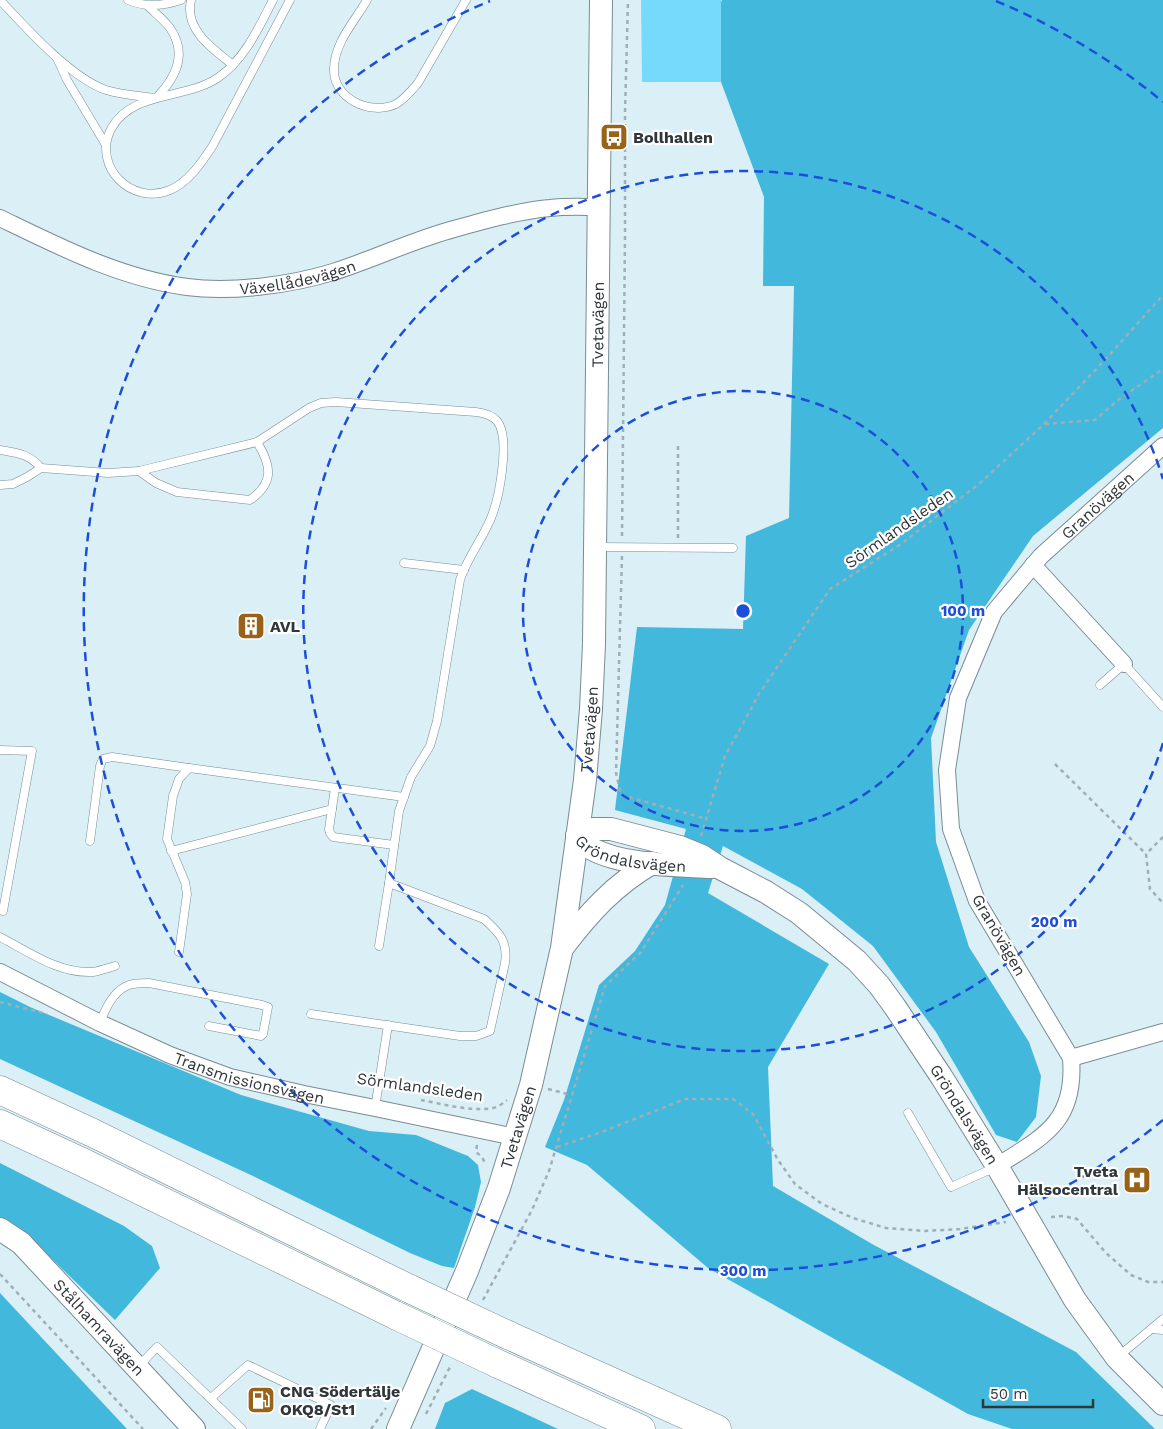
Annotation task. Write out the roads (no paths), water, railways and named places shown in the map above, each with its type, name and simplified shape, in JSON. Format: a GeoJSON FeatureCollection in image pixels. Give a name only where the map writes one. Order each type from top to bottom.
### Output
{"type":"FeatureCollection","features":[{"type":"Feature","properties":{"kind":"highway"},"geometry":{"type":"LineString","coordinates":[[0,1090],[93,1133],[410,1289],[717,1429]]}},
{"type":"Feature","properties":{"kind":"highway"},"geometry":{"type":"LineString","coordinates":[[0,1124],[397,1316],[641,1429]]}},
{"type":"Feature","properties":{"kind":"main road","name":"Tvetavägen"},"geometry":{"type":"LineString","coordinates":[[398,1429],[467,1271],[499,1188],[531,1084],[562,948],[585,780],[594,644],[601,0]]}},
{"type":"Feature","properties":{"kind":"main road","name":"Gröndalsvägen"},"geometry":{"type":"LineString","coordinates":[[720,868],[652,863],[606,855],[590,848],[577,836],[593,829],[611,829],[680,847],[702,856],[798,912],[857,961],[879,985],[941,1076],[997,1166],[1075,1300],[1117,1358],[1163,1404]]}},
{"type":"Feature","properties":{"kind":"main road"},"geometry":{"type":"LineString","coordinates":[[562,948],[585,919],[612,890],[652,863]]}},
{"type":"Feature","properties":{"kind":"main road","name":"Stålhamravägen"},"geometry":{"type":"LineString","coordinates":[[0,1229],[21,1243],[194,1429]]}},
{"type":"Feature","properties":{"kind":"street","name":"Växellådevägen"},"geometry":{"type":"LineString","coordinates":[[0,218],[70,252],[129,275],[189,287],[233,288],[281,284],[334,272],[429,236],[506,215],[552,208],[599,207]]}},
{"type":"Feature","properties":{"kind":"street","name":"Granövägen"},"geometry":{"type":"LineString","coordinates":[[1071,1058],[976,901],[951,830],[948,770],[958,698],[994,612],[1041,556],[1163,446]]}},
{"type":"Feature","properties":{"kind":"street"},"geometry":{"type":"LineString","coordinates":[[1033,565],[1124,664]]}},
{"type":"Feature","properties":{"kind":"street","name":"Transmissionsvägen"},"geometry":{"type":"LineString","coordinates":[[0,972],[69,1008],[170,1055],[230,1077],[515,1137]]}},
{"type":"Feature","properties":{"kind":"street"},"geometry":{"type":"LineString","coordinates":[[997,1166],[1037,1140],[1055,1124],[1065,1109],[1072,1074],[1071,1058],[1163,1032]]}},
{"type":"Feature","properties":{"kind":"lane"},"geometry":{"type":"LineString","coordinates":[[0,0],[55,56],[89,82],[122,94],[156,98]]}},
{"type":"Feature","properties":{"kind":"lane"},"geometry":{"type":"LineString","coordinates":[[128,0],[148,6],[157,6],[181,0]]}},
{"type":"Feature","properties":{"kind":"lane"},"geometry":{"type":"LineString","coordinates":[[191,0],[189,10],[194,28],[214,50],[233,65]]}},
{"type":"Feature","properties":{"kind":"lane"},"geometry":{"type":"LineString","coordinates":[[106,145],[111,130],[118,119],[128,110],[156,98],[205,84],[218,78],[233,65],[259,28],[273,0]]}},
{"type":"Feature","properties":{"kind":"lane"},"geometry":{"type":"LineString","coordinates":[[55,56],[67,80],[106,145],[110,166],[116,176],[124,185],[135,191],[147,194],[160,194],[187,179],[200,165],[212,147],[290,0]]}},
{"type":"Feature","properties":{"kind":"lane"},"geometry":{"type":"LineString","coordinates":[[367,0],[339,46],[333,71],[345,95],[356,104],[370,108],[383,108],[396,104],[408,95],[418,82],[466,0]]}},
{"type":"Feature","properties":{"kind":"lane"},"geometry":{"type":"LineString","coordinates":[[148,6],[169,27],[176,38],[179,49],[179,58],[174,76],[167,87],[156,98]]}},
{"type":"Feature","properties":{"kind":"lane"},"geometry":{"type":"LineString","coordinates":[[0,485],[13,484],[41,468],[108,473],[139,471],[257,442],[309,408],[321,403],[336,402],[462,410],[486,414],[496,420],[503,437],[501,483],[491,518],[464,570],[458,593],[437,721],[430,746],[411,777],[399,811],[379,946]]}},
{"type":"Feature","properties":{"kind":"lane"},"geometry":{"type":"LineString","coordinates":[[139,471],[156,483],[177,492],[250,500],[261,492],[268,476],[267,462],[257,442]]}},
{"type":"Feature","properties":{"kind":"lane"},"geometry":{"type":"LineString","coordinates":[[0,450],[18,453],[34,460],[41,468]]}},
{"type":"Feature","properties":{"kind":"lane"},"geometry":{"type":"LineString","coordinates":[[595,547],[733,548]]}},
{"type":"Feature","properties":{"kind":"lane"},"geometry":{"type":"LineString","coordinates":[[404,562],[464,570]]}},
{"type":"Feature","properties":{"kind":"lane"},"geometry":{"type":"LineString","coordinates":[[1100,685],[1124,664],[1163,707]]}},
{"type":"Feature","properties":{"kind":"lane"},"geometry":{"type":"LineString","coordinates":[[0,750],[32,751],[3,911],[0,910]]}},
{"type":"Feature","properties":{"kind":"lane"},"geometry":{"type":"LineString","coordinates":[[90,841],[100,766],[103,759],[112,757],[404,797]]}},
{"type":"Feature","properties":{"kind":"lane"},"geometry":{"type":"LineString","coordinates":[[179,952],[188,894],[185,882],[166,839],[173,796],[179,780],[188,768]]}},
{"type":"Feature","properties":{"kind":"lane"},"geometry":{"type":"LineString","coordinates":[[335,788],[329,829],[333,837],[394,845]]}},
{"type":"Feature","properties":{"kind":"lane"},"geometry":{"type":"LineString","coordinates":[[172,851],[332,809]]}},
{"type":"Feature","properties":{"kind":"lane"},"geometry":{"type":"LineString","coordinates":[[311,1014],[460,1036],[476,1036],[490,1031],[505,964],[506,954],[503,939],[484,919],[389,883]]}},
{"type":"Feature","properties":{"kind":"lane"},"geometry":{"type":"LineString","coordinates":[[0,937],[46,962],[72,971],[94,972],[115,966]]}},
{"type":"Feature","properties":{"kind":"lane"},"geometry":{"type":"LineString","coordinates":[[100,1023],[105,1010],[116,995],[127,985],[135,983],[149,983],[268,1007],[261,1036],[209,1026]]}},
{"type":"Feature","properties":{"kind":"lane"},"geometry":{"type":"LineString","coordinates":[[375,1108],[388,1025]]}},
{"type":"Feature","properties":{"kind":"lane"},"geometry":{"type":"LineString","coordinates":[[908,1113],[951,1186],[997,1166]]}},
{"type":"Feature","properties":{"kind":"lane"},"geometry":{"type":"LineString","coordinates":[[1117,1358],[1163,1319]]}},
{"type":"Feature","properties":{"kind":"lane"},"geometry":{"type":"LineString","coordinates":[[1152,1329],[1163,1330]]}},
{"type":"Feature","properties":{"kind":"lane"},"geometry":{"type":"LineString","coordinates":[[138,1368],[157,1347],[242,1429]]}},
{"type":"Feature","properties":{"kind":"lane"},"geometry":{"type":"LineString","coordinates":[[211,1398],[248,1365],[331,1405],[320,1429]]}},
{"type":"Feature","properties":{"kind":"place","name":"Bollhallen"},"geometry":{"type":"Point","coordinates":[614,137]}},
{"type":"Feature","properties":{"kind":"place","name":"AVL"},"geometry":{"type":"Point","coordinates":[251,626]}},
{"type":"Feature","properties":{"kind":"place","name":"Tveta Hälsocentral"},"geometry":{"type":"Point","coordinates":[1137,1180]}},
{"type":"Feature","properties":{"kind":"place","name":"CNG Södertälje OKQ8/St1"},"geometry":{"type":"Point","coordinates":[261,1400]}}]}
